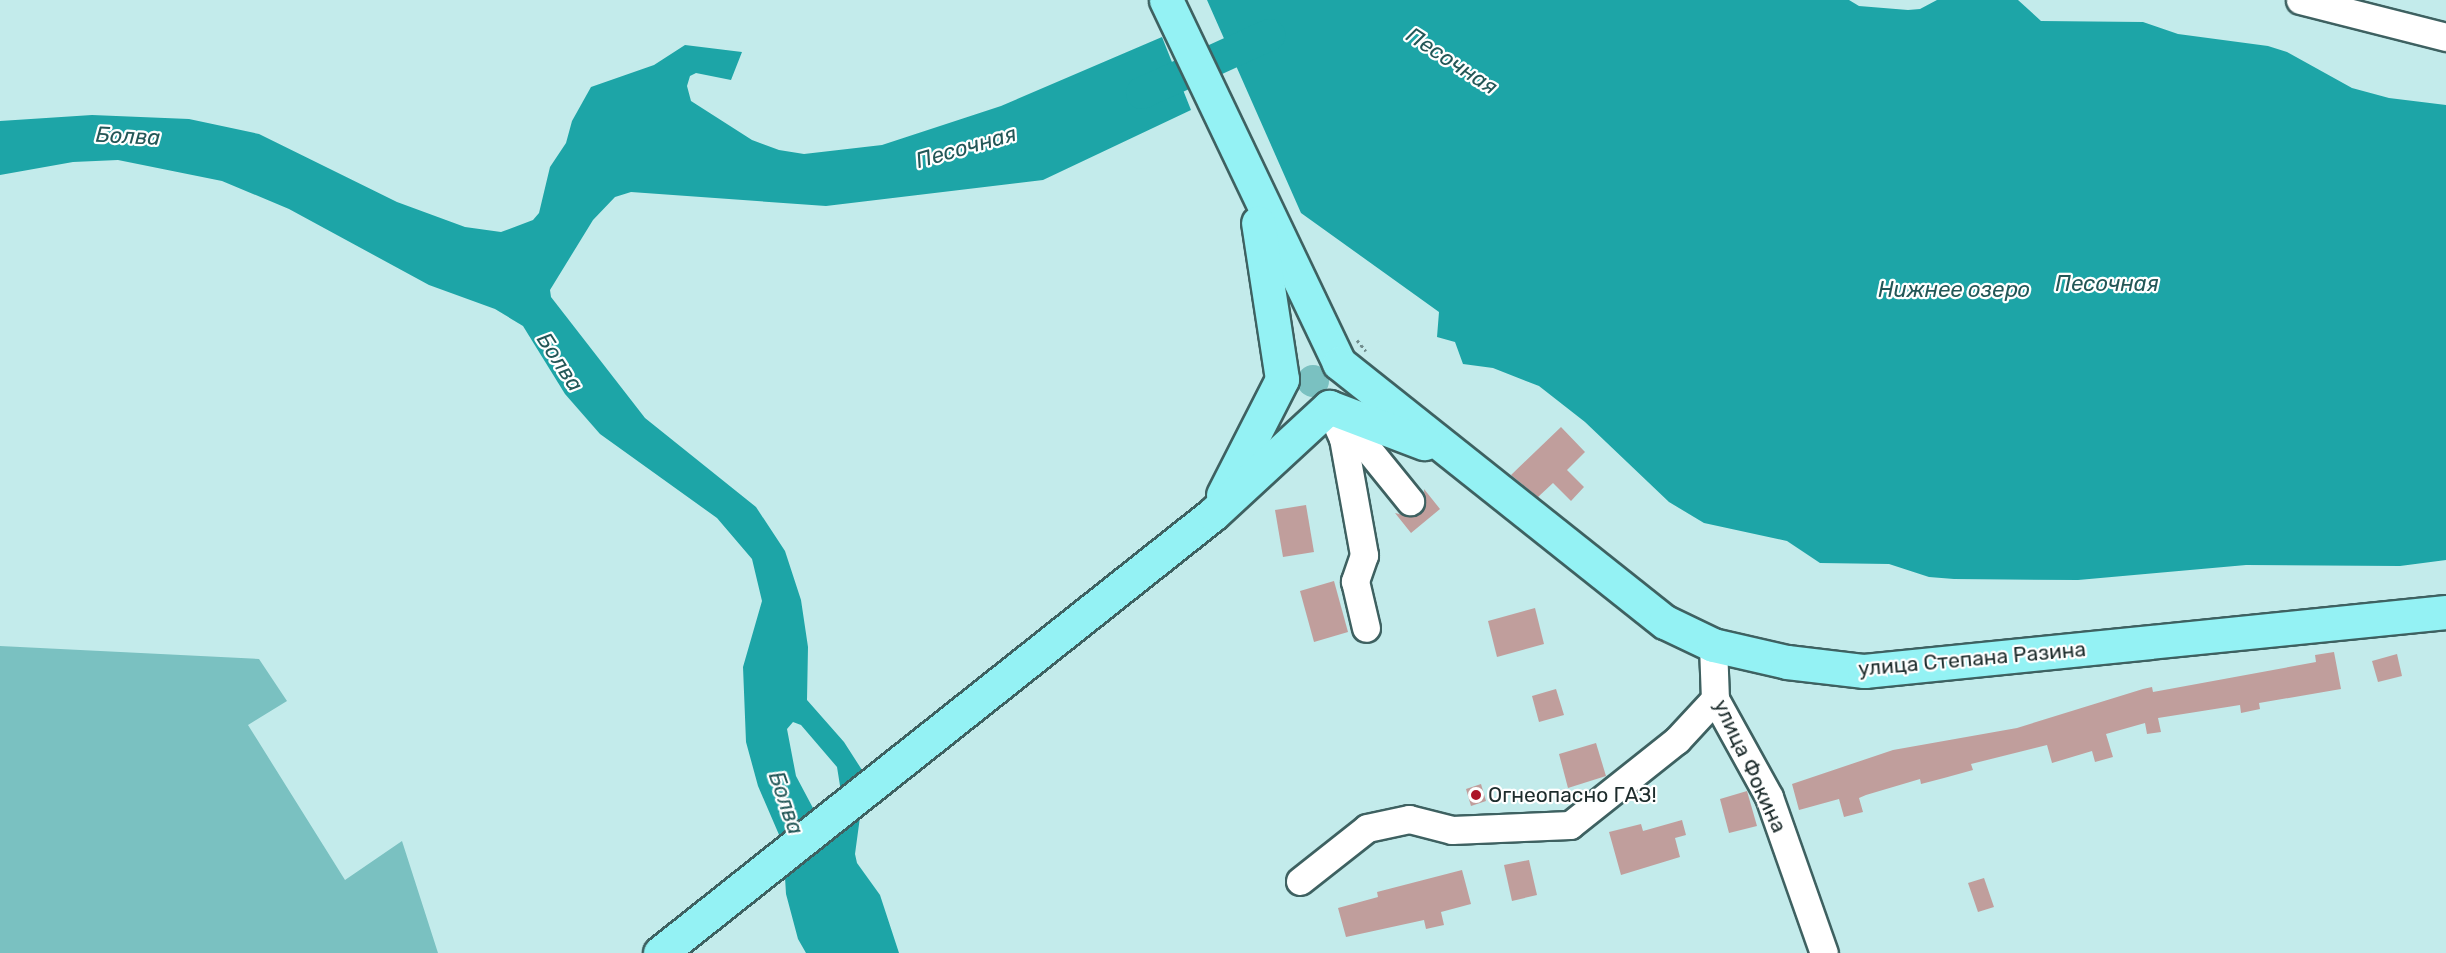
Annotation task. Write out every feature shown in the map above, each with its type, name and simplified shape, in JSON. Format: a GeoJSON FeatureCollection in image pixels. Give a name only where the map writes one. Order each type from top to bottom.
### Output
{"type":"FeatureCollection","features":[{"type":"Feature","properties":{"kind":"main road"},"geometry":{"type":"LineString","coordinates":[[660,953],[998,687],[1213,514],[1336,401],[1344,382],[1339,363],[1254,191],[1171,12]]}},
{"type":"Feature","properties":{"kind":"main road"},"geometry":{"type":"LineString","coordinates":[[1254,191],[1282,388],[1293,405],[1310,412],[1329,407],[1454,454]]}},
{"type":"Feature","properties":{"kind":"main road"},"geometry":{"type":"LineString","coordinates":[[1213,514],[1282,379],[1288,361],[1304,351],[1324,351],[1339,363]]}},
{"type":"Feature","properties":{"kind":"main road","name":"улица Степана Разина"},"geometry":{"type":"LineString","coordinates":[[1339,363],[1665,622],[1713,645],[1787,662],[1864,671],[2446,612]]}},
{"type":"Feature","properties":{"kind":"street"},"geometry":{"type":"LineString","coordinates":[[2300,0],[2446,37]]}},
{"type":"Feature","properties":{"kind":"street"},"geometry":{"type":"LineString","coordinates":[[1329,407],[1343,438],[1365,555],[1355,581],[1366,628]]}},
{"type":"Feature","properties":{"kind":"street"},"geometry":{"type":"LineString","coordinates":[[1343,438],[1363,443],[1410,501]]}},
{"type":"Feature","properties":{"kind":"street","name":"улица Фокина"},"geometry":{"type":"LineString","coordinates":[[1713,645],[1716,699],[1769,797],[1824,953]]}},
{"type":"Feature","properties":{"kind":"street"},"geometry":{"type":"LineString","coordinates":[[1300,881],[1366,828],[1409,819],[1452,830],[1570,825],[1677,740],[1716,699]]}},
{"type":"Feature","properties":{"kind":"shaded area"},"geometry":{"type":"Polygon","coordinates":[[[1313,365],[1325,369],[1329,381],[1325,393],[1313,397],[1301,393],[1297,381],[1301,369],[1313,365]]]}},
{"type":"Feature","properties":{"kind":"shaded area"},"geometry":{"type":"Polygon","coordinates":[[[0,646],[259,659],[287,701],[248,725],[345,880],[402,841],[438,953],[0,953],[0,646]]]}},
{"type":"Feature","properties":{"kind":"water","name":"Нижнее озеро"},"geometry":{"type":"Polygon","coordinates":[[[1207,0],[1849,0],[1859,6],[1908,10],[1920,9],[1937,0],[2018,0],[2041,21],[2143,22],[2178,34],[2268,46],[2287,52],[2352,88],[2389,98],[2446,105],[2446,560],[2400,566],[2246,565],[2078,580],[1954,579],[1929,577],[1889,564],[1820,563],[1787,541],[1704,523],[1669,502],[1585,422],[1539,386],[1493,368],[1463,364],[1455,342],[1437,337],[1439,312],[1301,213],[1207,0]]]}},
{"type":"Feature","properties":{"kind":"water","name":"Болва"},"geometry":{"type":"Polygon","coordinates":[[[1162,37],[1191,110],[1043,180],[826,206],[631,192],[615,197],[593,220],[550,290],[551,297],[645,418],[756,507],[785,551],[801,600],[808,647],[807,700],[844,742],[862,770],[865,780],[855,854],[857,863],[880,895],[899,953],[806,953],[798,939],[786,894],[783,844],[758,786],[746,742],[743,667],[762,601],[752,559],[717,518],[600,434],[565,394],[523,326],[495,309],[429,285],[289,209],[222,181],[118,160],[73,162],[0,175],[0,121],[92,115],[189,119],[259,134],[397,202],[465,227],[501,232],[533,220],[539,213],[550,167],[566,143],[572,121],[591,87],[654,65],[685,45],[742,52],[731,80],[696,73],[690,76],[687,86],[691,101],[752,140],[779,150],[804,154],[882,145],[1001,106],[1162,37]],[[793,722],[787,729],[796,776],[831,842],[842,798],[837,767],[801,725],[793,722]]]}},
{"type":"Feature","properties":{"kind":"building"},"geometry":{"type":"Polygon","coordinates":[[[1561,427],[1585,452],[1567,470],[1584,487],[1571,501],[1553,483],[1538,497],[1511,475],[1561,427]]]}},
{"type":"Feature","properties":{"kind":"building"},"geometry":{"type":"Polygon","coordinates":[[[1424,489],[1440,509],[1411,533],[1395,513],[1412,517],[1419,514],[1425,506],[1424,489]]]}},
{"type":"Feature","properties":{"kind":"building"},"geometry":{"type":"Polygon","coordinates":[[[1306,505],[1314,552],[1283,557],[1275,510],[1306,505]]]}},
{"type":"Feature","properties":{"kind":"building"},"geometry":{"type":"Polygon","coordinates":[[[1334,581],[1348,632],[1314,642],[1300,591],[1334,581]]]}},
{"type":"Feature","properties":{"kind":"building"},"geometry":{"type":"Polygon","coordinates":[[[1535,608],[1544,644],[1497,657],[1488,621],[1535,608]]]}},
{"type":"Feature","properties":{"kind":"building"},"geometry":{"type":"Polygon","coordinates":[[[2334,652],[2341,689],[2259,703],[2260,709],[2241,713],[2240,705],[2158,718],[2161,732],[2147,734],[2145,723],[2106,734],[2113,757],[2095,762],[2092,751],[2052,763],[2047,745],[1971,764],[1973,770],[1921,784],[1920,779],[1866,795],[1859,798],[1863,812],[1844,817],[1839,799],[1799,810],[1792,784],[1893,750],[2017,728],[2152,687],[2153,692],[2316,662],[2315,655],[2334,652]]]}},
{"type":"Feature","properties":{"kind":"building"},"geometry":{"type":"Polygon","coordinates":[[[2397,654],[2402,676],[2378,682],[2372,661],[2397,654]]]}},
{"type":"Feature","properties":{"kind":"building"},"geometry":{"type":"Polygon","coordinates":[[[1556,689],[1564,715],[1539,722],[1532,696],[1556,689]]]}},
{"type":"Feature","properties":{"kind":"building"},"geometry":{"type":"Polygon","coordinates":[[[1596,743],[1606,776],[1568,788],[1559,754],[1596,743]]]}},
{"type":"Feature","properties":{"kind":"building","name":"Огнеопасно ГАЗ!"},"geometry":{"type":"Polygon","coordinates":[[[1481,784],[1486,801],[1471,806],[1466,789],[1481,784]]]}},
{"type":"Feature","properties":{"kind":"building"},"geometry":{"type":"Polygon","coordinates":[[[1747,791],[1757,826],[1729,833],[1720,799],[1747,791]]]}},
{"type":"Feature","properties":{"kind":"building"},"geometry":{"type":"Polygon","coordinates":[[[1682,820],[1686,835],[1675,838],[1680,857],[1621,875],[1609,832],[1641,824],[1643,831],[1682,820]]]}},
{"type":"Feature","properties":{"kind":"building"},"geometry":{"type":"Polygon","coordinates":[[[1529,860],[1537,895],[1512,901],[1504,865],[1529,860]]]}},
{"type":"Feature","properties":{"kind":"building"},"geometry":{"type":"Polygon","coordinates":[[[1462,870],[1471,904],[1441,912],[1444,925],[1426,929],[1424,920],[1346,937],[1338,908],[1378,897],[1377,892],[1462,870]]]}},
{"type":"Feature","properties":{"kind":"building"},"geometry":{"type":"Polygon","coordinates":[[[1984,878],[1994,907],[1978,912],[1968,883],[1984,878]]]}},
{"type":"Feature","properties":{"kind":"waterway","name":"Песочная"},"geometry":{"type":"LineString","coordinates":[[1142,93],[1269,35]]}},
{"type":"Feature","properties":{"kind":"place","name":"Огнеопасно ГАЗ!"},"geometry":{"type":"Point","coordinates":[1476,795]}}]}
